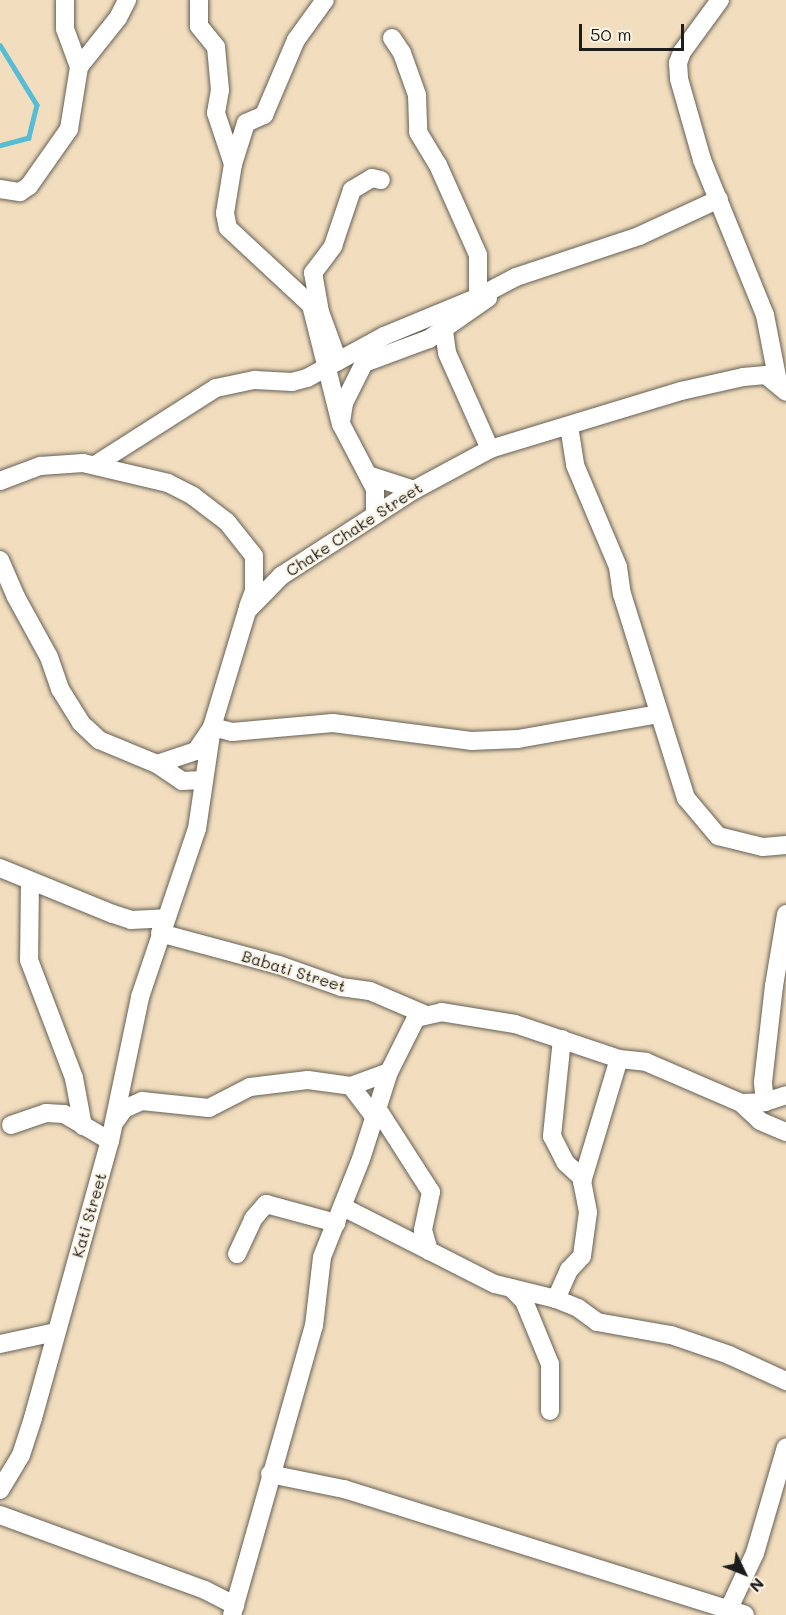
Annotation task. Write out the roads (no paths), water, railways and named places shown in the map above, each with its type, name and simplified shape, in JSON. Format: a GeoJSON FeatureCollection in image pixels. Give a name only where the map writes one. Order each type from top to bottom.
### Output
{"type":"FeatureCollection","features":[{"type":"Feature","properties":{"kind":"street"},"geometry":{"type":"LineString","coordinates":[[65,0],[65,29],[79,67]]}},
{"type":"Feature","properties":{"kind":"street"},"geometry":{"type":"LineString","coordinates":[[0,189],[20,192],[29,186],[62,143],[69,129],[79,67],[118,18],[127,0]]}},
{"type":"Feature","properties":{"kind":"street"},"geometry":{"type":"LineString","coordinates":[[199,0],[199,26],[216,47],[220,90],[216,113],[233,164]]}},
{"type":"Feature","properties":{"kind":"street"},"geometry":{"type":"LineString","coordinates":[[315,308],[231,232],[225,213],[233,164],[246,123],[264,115],[296,40],[325,0]]}},
{"type":"Feature","properties":{"kind":"street"},"geometry":{"type":"LineString","coordinates":[[720,0],[678,63],[702,160],[765,315],[782,387]]}},
{"type":"Feature","properties":{"kind":"street"},"geometry":{"type":"LineString","coordinates":[[392,38],[402,53],[417,95],[418,132],[438,165],[478,255],[478,297]]}},
{"type":"Feature","properties":{"kind":"street"},"geometry":{"type":"LineString","coordinates":[[375,515],[375,489],[341,424],[331,365],[315,308],[313,273],[333,246],[352,190],[365,181],[381,180]]}},
{"type":"Feature","properties":{"kind":"street"},"geometry":{"type":"LineString","coordinates":[[95,465],[216,388],[273,378],[297,382],[436,312],[478,297],[506,282],[639,236],[718,199]]}},
{"type":"Feature","properties":{"kind":"street"},"geometry":{"type":"LineString","coordinates":[[341,424],[344,403],[364,363],[444,332],[506,282]]}},
{"type":"Feature","properties":{"kind":"street"},"geometry":{"type":"LineString","coordinates":[[444,332],[447,353],[490,449]]}},
{"type":"Feature","properties":{"kind":"street","name":"Chake Chake Street"},"geometry":{"type":"LineString","coordinates":[[163,925],[197,829],[213,727],[247,611],[281,576],[414,490],[490,449],[681,391],[743,377],[760,375],[782,387]]}},
{"type":"Feature","properties":{"kind":"street"},"geometry":{"type":"LineString","coordinates":[[568,426],[575,465],[618,567],[622,594],[686,798],[701,821],[718,836],[734,843],[786,845]]}},
{"type":"Feature","properties":{"kind":"street"},"geometry":{"type":"LineString","coordinates":[[0,481],[40,466],[95,465],[168,483],[210,507],[227,522],[256,563],[254,591],[247,611]]}},
{"type":"Feature","properties":{"kind":"street"},"geometry":{"type":"LineString","coordinates":[[368,475],[414,490]]}},
{"type":"Feature","properties":{"kind":"street"},"geometry":{"type":"LineString","coordinates":[[0,560],[16,597],[49,657],[60,689],[81,723],[99,740],[157,764],[182,781],[203,780]]}},
{"type":"Feature","properties":{"kind":"street"},"geometry":{"type":"LineString","coordinates":[[157,764],[196,751],[213,727],[232,732],[333,723],[471,741],[518,739],[658,714]]}},
{"type":"Feature","properties":{"kind":"street","name":"Babati Street"},"geometry":{"type":"LineString","coordinates":[[0,868],[30,882],[131,920],[163,925],[341,987],[370,991],[426,1015]]}},
{"type":"Feature","properties":{"kind":"street"},"geometry":{"type":"LineString","coordinates":[[30,882],[29,960],[74,1078],[83,1126]]}},
{"type":"Feature","properties":{"kind":"street"},"geometry":{"type":"LineString","coordinates":[[765,1102],[763,1082],[774,986],[786,914]]}},
{"type":"Feature","properties":{"kind":"street","name":"Kati Street"},"geometry":{"type":"LineString","coordinates":[[0,1490],[21,1455],[110,1142],[140,997],[163,925]]}},
{"type":"Feature","properties":{"kind":"street"},"geometry":{"type":"LineString","coordinates":[[0,1515],[205,1590],[233,1610],[314,1326],[322,1257],[389,1072],[410,1024],[426,1015],[452,1013],[515,1024],[619,1059],[646,1062],[741,1103],[760,1121],[786,1132]]}},
{"type":"Feature","properties":{"kind":"street"},"geometry":{"type":"LineString","coordinates":[[562,1039],[552,1136],[566,1164],[583,1179]]}},
{"type":"Feature","properties":{"kind":"street"},"geometry":{"type":"LineString","coordinates":[[556,1299],[569,1270],[582,1256],[588,1212],[582,1192],[583,1179],[619,1059]]}},
{"type":"Feature","properties":{"kind":"street"},"geometry":{"type":"LineString","coordinates":[[114,1122],[124,1109],[142,1101],[209,1108],[250,1087],[308,1080],[351,1086],[389,1072]]}},
{"type":"Feature","properties":{"kind":"street"},"geometry":{"type":"LineString","coordinates":[[351,1086],[376,1113],[431,1192],[423,1230],[429,1251]]}},
{"type":"Feature","properties":{"kind":"street"},"geometry":{"type":"LineString","coordinates":[[741,1103],[765,1102],[786,1095]]}},
{"type":"Feature","properties":{"kind":"street"},"geometry":{"type":"LineString","coordinates":[[11,1125],[46,1113],[64,1114],[110,1142]]}},
{"type":"Feature","properties":{"kind":"street"},"geometry":{"type":"LineString","coordinates":[[237,1254],[253,1219],[266,1204],[339,1215],[429,1251],[511,1288],[556,1299],[578,1308],[597,1322],[671,1335],[729,1355],[786,1381]]}},
{"type":"Feature","properties":{"kind":"street"},"geometry":{"type":"LineString","coordinates":[[511,1288],[524,1301],[550,1364],[550,1411]]}},
{"type":"Feature","properties":{"kind":"street"},"geometry":{"type":"LineString","coordinates":[[0,1344],[56,1332]]}},
{"type":"Feature","properties":{"kind":"street"},"geometry":{"type":"LineString","coordinates":[[270,1474],[344,1490],[664,1592],[710,1602],[732,1614],[755,1553],[786,1447]]}},
{"type":"Feature","properties":{"kind":"waterway"},"geometry":{"type":"LineString","coordinates":[[0,45],[37,105],[29,138],[0,146]]}}]}
